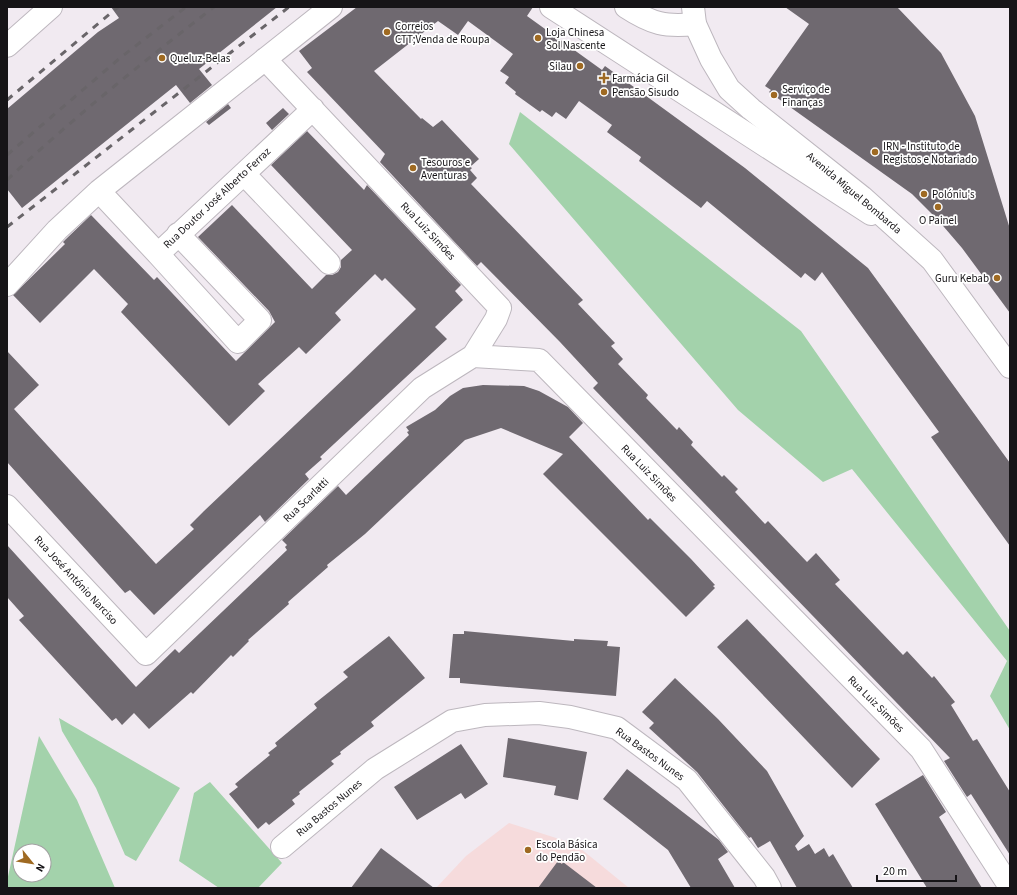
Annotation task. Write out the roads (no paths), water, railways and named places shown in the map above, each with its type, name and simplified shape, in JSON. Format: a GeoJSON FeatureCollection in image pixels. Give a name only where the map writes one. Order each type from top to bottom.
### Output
{"type":"FeatureCollection","features":[{"type":"Feature","properties":{"kind":"street"},"geometry":{"type":"LineString","coordinates":[[7,46],[52,7]]}},
{"type":"Feature","properties":{"kind":"street"},"geometry":{"type":"LineString","coordinates":[[7,285],[57,230],[99,191],[331,7]]}},
{"type":"Feature","properties":{"kind":"street"},"geometry":{"type":"LineString","coordinates":[[551,7],[913,242]]}},
{"type":"Feature","properties":{"kind":"street","name":"Avenida Miguel Bombarda"},"geometry":{"type":"LineString","coordinates":[[626,7],[639,16],[660,25],[677,26],[694,16],[711,59],[729,89],[751,109],[862,197],[932,260],[1010,367]]}},
{"type":"Feature","properties":{"kind":"street"},"geometry":{"type":"LineString","coordinates":[[265,59],[313,109]]}},
{"type":"Feature","properties":{"kind":"street","name":"Rua Doutor José Alberto Ferraz"},"geometry":{"type":"LineString","coordinates":[[99,191],[158,254],[313,109]]}},
{"type":"Feature","properties":{"kind":"street","name":"Rua Luiz Simões"},"geometry":{"type":"LineString","coordinates":[[313,109],[500,308],[496,319],[474,356],[539,360],[921,749],[1010,888]]}},
{"type":"Feature","properties":{"kind":"street"},"geometry":{"type":"LineString","coordinates":[[244,174],[329,263]]}},
{"type":"Feature","properties":{"kind":"street"},"geometry":{"type":"LineString","coordinates":[[158,254],[238,342],[260,320],[178,234]]}},
{"type":"Feature","properties":{"kind":"street","name":"Rua Scarlatti"},"geometry":{"type":"LineString","coordinates":[[146,654],[422,388],[474,356]]}},
{"type":"Feature","properties":{"kind":"street","name":"Rua José António Narciso"},"geometry":{"type":"LineString","coordinates":[[7,506],[146,654]]}},
{"type":"Feature","properties":{"kind":"street","name":"Rua Bastos Nunes"},"geometry":{"type":"LineString","coordinates":[[282,847],[375,769],[452,721],[485,715],[539,713],[570,717],[617,728],[687,780],[764,877],[770,888]]}},
{"type":"Feature","properties":{"kind":"railway"},"geometry":{"type":"LineString","coordinates":[[7,100],[118,7]]}},
{"type":"Feature","properties":{"kind":"railway"},"geometry":{"type":"LineString","coordinates":[[7,155],[120,58],[186,7]]}},
{"type":"Feature","properties":{"kind":"railway"},"geometry":{"type":"LineString","coordinates":[[7,180],[109,91],[214,7]]}},
{"type":"Feature","properties":{"kind":"railway"},"geometry":{"type":"LineString","coordinates":[[7,227],[289,7]]}},
{"type":"Feature","properties":{"kind":"place","name":"Correios CTT;Venda de Roupa"},"geometry":{"type":"Point","coordinates":[387,32]}},
{"type":"Feature","properties":{"kind":"place","name":"Loja Chinesa Sol Nascente"},"geometry":{"type":"Point","coordinates":[538,38]}},
{"type":"Feature","properties":{"kind":"place","name":"Queluz-Belas"},"geometry":{"type":"Point","coordinates":[162,58]}},
{"type":"Feature","properties":{"kind":"place","name":"Silau"},"geometry":{"type":"Point","coordinates":[580,66]}},
{"type":"Feature","properties":{"kind":"place","name":"Farmácia Gil"},"geometry":{"type":"Point","coordinates":[604,78]}},
{"type":"Feature","properties":{"kind":"place","name":"Pensão Sisudo"},"geometry":{"type":"Point","coordinates":[604,92]}},
{"type":"Feature","properties":{"kind":"place","name":"Serviço de Finanças"},"geometry":{"type":"Point","coordinates":[774,95]}},
{"type":"Feature","properties":{"kind":"place","name":"IRN - Instituto de Registos e Notariado"},"geometry":{"type":"Point","coordinates":[875,152]}},
{"type":"Feature","properties":{"kind":"place","name":"Tesouros e Aventuras"},"geometry":{"type":"Point","coordinates":[413,168]}},
{"type":"Feature","properties":{"kind":"place","name":"Polóniu's"},"geometry":{"type":"Point","coordinates":[924,194]}},
{"type":"Feature","properties":{"kind":"place","name":"O Painel"},"geometry":{"type":"Point","coordinates":[938,207]}},
{"type":"Feature","properties":{"kind":"place","name":"Guru Kebab"},"geometry":{"type":"Point","coordinates":[997,278]}},
{"type":"Feature","properties":{"kind":"place","name":"Escola Básica do Pendão"},"geometry":{"type":"Point","coordinates":[528,850]}}]}
